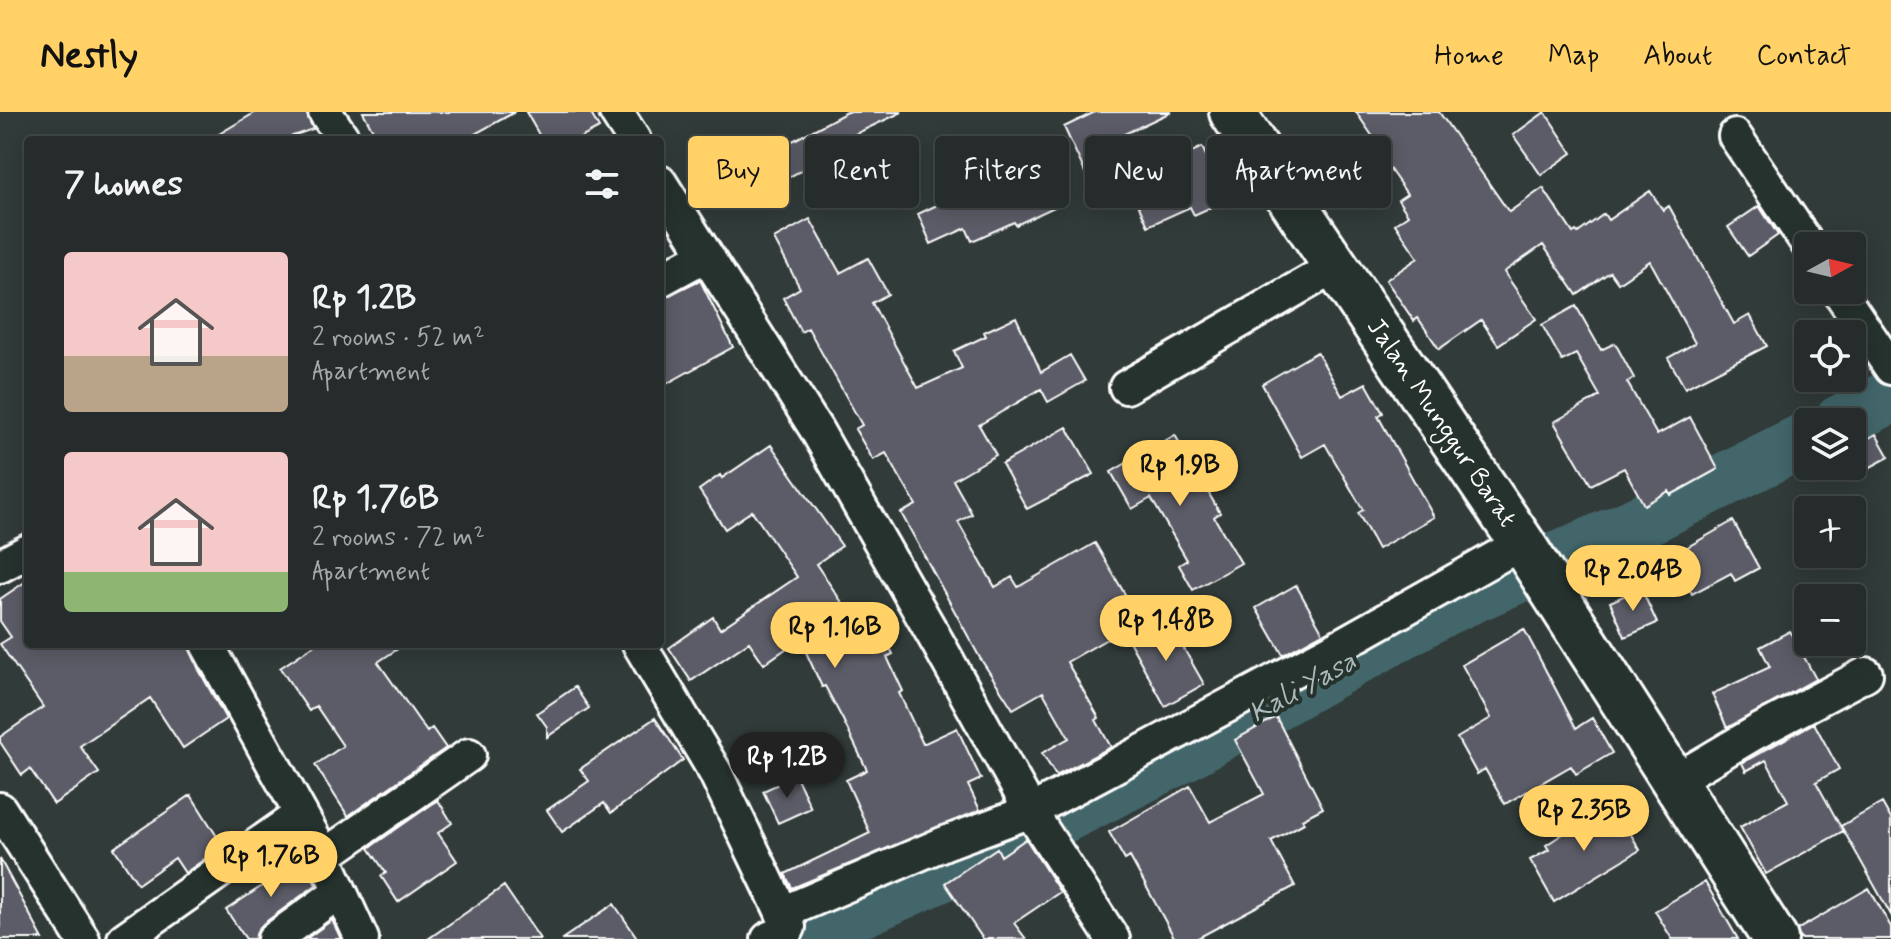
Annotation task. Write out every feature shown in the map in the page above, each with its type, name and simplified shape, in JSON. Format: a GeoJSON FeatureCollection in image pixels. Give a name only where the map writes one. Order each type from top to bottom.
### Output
{"type":"FeatureCollection","features":[{"type":"Feature","properties":{"kind":"street"},"geometry":{"type":"LineString","coordinates":[[616,112],[631,136]]}},
{"type":"Feature","properties":{"kind":"street","name":"Jalan Munggur Barat"},"geometry":{"type":"LineString","coordinates":[[1232,112],[1534,561],[1775,939]]}},
{"type":"Feature","properties":{"kind":"street"},"geometry":{"type":"LineString","coordinates":[[1735,136],[1800,232]]}},
{"type":"Feature","properties":{"kind":"street"},"geometry":{"type":"LineString","coordinates":[[664,188],[816,429],[1037,821],[1113,939]]}},
{"type":"Feature","properties":{"kind":"street"},"geometry":{"type":"LineString","coordinates":[[664,278],[706,255]]}},
{"type":"Feature","properties":{"kind":"street"},"geometry":{"type":"LineString","coordinates":[[1126,387],[1336,266]]}},
{"type":"Feature","properties":{"kind":"street"},"geometry":{"type":"LineString","coordinates":[[1848,304],[1890,366]]}},
{"type":"Feature","properties":{"kind":"street"},"geometry":{"type":"LineString","coordinates":[[0,566],[24,553]]}},
{"type":"Feature","properties":{"kind":"street"},"geometry":{"type":"LineString","coordinates":[[641,648],[715,772],[775,926],[945,843],[1037,821],[1330,651],[1534,561]]}},
{"type":"Feature","properties":{"kind":"street"},"geometry":{"type":"LineString","coordinates":[[209,648],[324,856],[362,939]]}},
{"type":"Feature","properties":{"kind":"street"},"geometry":{"type":"LineString","coordinates":[[1674,781],[1755,733],[1866,674]]}},
{"type":"Feature","properties":{"kind":"street"},"geometry":{"type":"LineString","coordinates":[[324,856],[469,755]]}},
{"type":"Feature","properties":{"kind":"street"},"geometry":{"type":"LineString","coordinates":[[0,809],[83,939]]}},
{"type":"Feature","properties":{"kind":"street"},"geometry":{"type":"LineString","coordinates":[[124,939],[301,814]]}},
{"type":"Feature","properties":{"kind":"street"},"geometry":{"type":"LineString","coordinates":[[274,939],[339,892]]}},
{"type":"Feature","properties":{"kind":"building"},"geometry":{"type":"Polygon","coordinates":[[[256,112],[306,112],[313,129],[293,136],[216,136],[256,112]]]}},
{"type":"Feature","properties":{"kind":"building"},"geometry":{"type":"Polygon","coordinates":[[[363,112],[515,112],[471,136],[376,136],[363,112]]]}},
{"type":"Feature","properties":{"kind":"building"},"geometry":{"type":"Polygon","coordinates":[[[526,112],[590,112],[599,128],[584,136],[540,136],[526,112]]]}},
{"type":"Feature","properties":{"kind":"building"},"geometry":{"type":"Polygon","coordinates":[[[847,112],[902,112],[851,136],[805,136],[805,169],[789,177],[789,143],[847,112]]]}},
{"type":"Feature","properties":{"kind":"building"},"geometry":{"type":"Polygon","coordinates":[[[1095,112],[1171,112],[1120,136],[1085,136],[1085,172],[1064,127],[1095,112]]]}},
{"type":"Feature","properties":{"kind":"building"},"geometry":{"type":"Polygon","coordinates":[[[1356,112],[1439,112],[1509,212],[1543,188],[1573,233],[1578,233],[1604,214],[1608,220],[1650,191],[1663,210],[1669,206],[1734,324],[1750,315],[1767,346],[1685,388],[1668,358],[1695,343],[1650,261],[1618,283],[1610,272],[1577,295],[1543,245],[1504,272],[1536,319],[1498,345],[1481,320],[1439,349],[1418,318],[1414,321],[1386,280],[1418,258],[1395,224],[1408,215],[1398,200],[1407,194],[1391,171],[1391,136],[1372,136],[1356,112]]]}},
{"type":"Feature","properties":{"kind":"building"},"geometry":{"type":"Polygon","coordinates":[[[1545,112],[1572,153],[1541,175],[1513,135],[1545,112]]]}},
{"type":"Feature","properties":{"kind":"building"},"geometry":{"type":"Polygon","coordinates":[[[1202,147],[1207,158],[1209,208],[1194,215],[1190,208],[1191,152],[1202,147]]]}},
{"type":"Feature","properties":{"kind":"building"},"geometry":{"type":"Polygon","coordinates":[[[935,206],[1052,208],[972,241],[966,228],[931,244],[918,214],[935,206]]]}},
{"type":"Feature","properties":{"kind":"building"},"geometry":{"type":"Polygon","coordinates":[[[1759,206],[1778,235],[1748,256],[1728,227],[1759,206]]]}},
{"type":"Feature","properties":{"kind":"building"},"geometry":{"type":"Polygon","coordinates":[[[1140,208],[1188,208],[1148,226],[1140,208]]]}},
{"type":"Feature","properties":{"kind":"building"},"geometry":{"type":"Polygon","coordinates":[[[810,219],[840,273],[868,258],[888,294],[872,303],[918,388],[962,368],[954,351],[1016,317],[1041,372],[1070,355],[1085,381],[1048,402],[1041,389],[979,425],[996,455],[953,480],[972,514],[958,522],[995,587],[1012,577],[1018,587],[1095,543],[1140,620],[1067,662],[1099,718],[1096,720],[1111,747],[1056,776],[1042,753],[1069,738],[1043,692],[1013,709],[980,658],[901,513],[916,505],[886,453],[873,460],[855,429],[862,425],[808,328],[801,332],[783,298],[800,288],[774,239],[810,219]]]}},
{"type":"Feature","properties":{"kind":"building"},"geometry":{"type":"Polygon","coordinates":[[[700,280],[733,347],[668,383],[664,376],[664,297],[700,280]]]}},
{"type":"Feature","properties":{"kind":"building"},"geometry":{"type":"Polygon","coordinates":[[[1576,306],[1601,350],[1615,343],[1634,378],[1627,382],[1657,435],[1690,417],[1718,469],[1671,495],[1669,491],[1644,505],[1624,468],[1591,485],[1554,422],[1600,396],[1576,354],[1562,361],[1542,325],[1576,306]]]}},
{"type":"Feature","properties":{"kind":"building"},"geometry":{"type":"Polygon","coordinates":[[[1317,352],[1342,396],[1366,383],[1383,413],[1378,416],[1434,517],[1378,549],[1358,513],[1363,510],[1325,444],[1302,457],[1262,384],[1317,352]]]}},
{"type":"Feature","properties":{"kind":"building"},"geometry":{"type":"Polygon","coordinates":[[[1067,427],[1094,474],[1027,509],[1002,464],[1067,427]]]}},
{"type":"Feature","properties":{"kind":"building"},"geometry":{"type":"Polygon","coordinates":[[[1876,434],[1889,457],[1866,469],[1866,440],[1876,434]]]}},
{"type":"Feature","properties":{"kind":"building"},"geometry":{"type":"Polygon","coordinates":[[[1175,435],[1220,513],[1214,517],[1241,563],[1193,590],[1179,565],[1187,560],[1151,498],[1132,509],[1111,472],[1175,435]]]}},
{"type":"Feature","properties":{"kind":"building"},"geometry":{"type":"Polygon","coordinates":[[[771,445],[842,546],[816,564],[856,623],[874,614],[893,654],[887,657],[903,691],[899,693],[923,744],[957,728],[981,779],[968,785],[980,810],[792,888],[785,874],[870,833],[846,780],[867,770],[843,720],[825,686],[822,687],[800,639],[764,664],[749,642],[691,681],[669,648],[713,617],[720,629],[797,577],[752,511],[725,529],[699,490],[771,445]]]}},
{"type":"Feature","properties":{"kind":"building"},"geometry":{"type":"Polygon","coordinates":[[[1733,521],[1759,568],[1735,581],[1731,573],[1692,594],[1672,556],[1733,521]]]}},
{"type":"Feature","properties":{"kind":"building"},"geometry":{"type":"Polygon","coordinates":[[[24,583],[24,648],[190,648],[226,719],[183,748],[150,698],[80,746],[99,773],[54,804],[30,769],[22,775],[0,742],[0,737],[43,707],[0,644],[11,637],[0,621],[0,599],[24,583]]]}},
{"type":"Feature","properties":{"kind":"building"},"geometry":{"type":"Polygon","coordinates":[[[1296,585],[1323,633],[1283,655],[1256,608],[1296,585]]]}},
{"type":"Feature","properties":{"kind":"building"},"geometry":{"type":"Polygon","coordinates":[[[1641,588],[1657,623],[1625,637],[1610,602],[1641,588]]]}},
{"type":"Feature","properties":{"kind":"building"},"geometry":{"type":"Polygon","coordinates":[[[1167,619],[1204,684],[1165,706],[1129,641],[1167,619]]]}},
{"type":"Feature","properties":{"kind":"building"},"geometry":{"type":"Polygon","coordinates":[[[1524,629],[1576,728],[1592,718],[1612,753],[1576,774],[1571,766],[1505,804],[1485,769],[1477,774],[1457,738],[1491,718],[1462,665],[1524,629]]]}},
{"type":"Feature","properties":{"kind":"building"},"geometry":{"type":"Polygon","coordinates":[[[1790,631],[1794,638],[1794,656],[1804,656],[1816,679],[1727,728],[1712,694],[1770,667],[1760,647],[1790,631]]]}},
{"type":"Feature","properties":{"kind":"building"},"geometry":{"type":"Polygon","coordinates":[[[310,648],[399,648],[378,662],[427,732],[432,728],[446,748],[348,816],[315,765],[343,746],[316,706],[309,711],[280,668],[310,648]]]}},
{"type":"Feature","properties":{"kind":"building"},"geometry":{"type":"Polygon","coordinates":[[[575,687],[589,708],[547,737],[547,727],[537,713],[575,687]]]}},
{"type":"Feature","properties":{"kind":"building"},"geometry":{"type":"Polygon","coordinates":[[[1276,717],[1323,808],[1302,819],[1304,823],[1271,841],[1295,886],[1196,939],[1175,939],[1130,857],[1125,860],[1109,832],[1190,786],[1210,822],[1264,794],[1235,740],[1276,717]]]}},
{"type":"Feature","properties":{"kind":"building"},"geometry":{"type":"Polygon","coordinates":[[[655,718],[683,760],[611,813],[604,803],[562,832],[547,810],[589,781],[580,769],[655,718]]]}},
{"type":"Feature","properties":{"kind":"building"},"geometry":{"type":"Polygon","coordinates":[[[1814,723],[1839,769],[1816,782],[1843,831],[1766,874],[1740,827],[1788,801],[1766,760],[1746,771],[1742,763],[1814,723]]]}},
{"type":"Feature","properties":{"kind":"building"},"geometry":{"type":"Polygon","coordinates":[[[796,776],[811,808],[778,823],[763,791],[796,776]]]}},
{"type":"Feature","properties":{"kind":"building"},"geometry":{"type":"Polygon","coordinates":[[[191,795],[223,846],[185,873],[175,858],[138,884],[114,848],[191,795]]]}},
{"type":"Feature","properties":{"kind":"building"},"geometry":{"type":"Polygon","coordinates":[[[438,800],[452,823],[438,833],[457,861],[398,902],[381,876],[386,873],[369,848],[438,800]]]}},
{"type":"Feature","properties":{"kind":"building"},"geometry":{"type":"Polygon","coordinates":[[[1882,803],[1891,819],[1891,915],[1841,826],[1882,803]]]}},
{"type":"Feature","properties":{"kind":"building"},"geometry":{"type":"Polygon","coordinates":[[[1615,807],[1640,850],[1554,902],[1530,860],[1549,850],[1546,845],[1572,828],[1615,807]]]}},
{"type":"Feature","properties":{"kind":"building"},"geometry":{"type":"Polygon","coordinates":[[[1026,839],[1060,892],[1014,923],[1026,939],[983,939],[945,883],[997,848],[1001,856],[1026,839]]]}},
{"type":"Feature","properties":{"kind":"building"},"geometry":{"type":"Polygon","coordinates":[[[304,858],[316,885],[263,924],[255,939],[246,939],[226,910],[304,858]]]}},
{"type":"Feature","properties":{"kind":"building"},"geometry":{"type":"Polygon","coordinates":[[[0,859],[43,939],[0,939],[0,859]]]}},
{"type":"Feature","properties":{"kind":"building"},"geometry":{"type":"Polygon","coordinates":[[[1705,882],[1738,939],[1672,939],[1655,911],[1705,882]]]}},
{"type":"Feature","properties":{"kind":"building"},"geometry":{"type":"Polygon","coordinates":[[[504,886],[540,939],[428,939],[477,905],[504,886]]]}},
{"type":"Feature","properties":{"kind":"building"},"geometry":{"type":"Polygon","coordinates":[[[1869,888],[1891,927],[1891,939],[1800,939],[1797,930],[1869,888]]]}},
{"type":"Feature","properties":{"kind":"building"},"geometry":{"type":"Polygon","coordinates":[[[614,904],[638,939],[562,939],[614,904]]]}},
{"type":"Feature","properties":{"kind":"building"},"geometry":{"type":"Polygon","coordinates":[[[332,920],[341,939],[306,939],[332,920]]]}},
{"type":"Feature","properties":{"kind":"waterway","name":"Kali Yasa"},"geometry":{"type":"LineString","coordinates":[[1866,409],[1891,396]]}},
{"type":"Feature","properties":{"kind":"waterway","name":"Kali Yasa"},"geometry":{"type":"LineString","coordinates":[[798,939],[997,850],[1163,766],[1446,608],[1632,526],[1794,445]]}}]}
